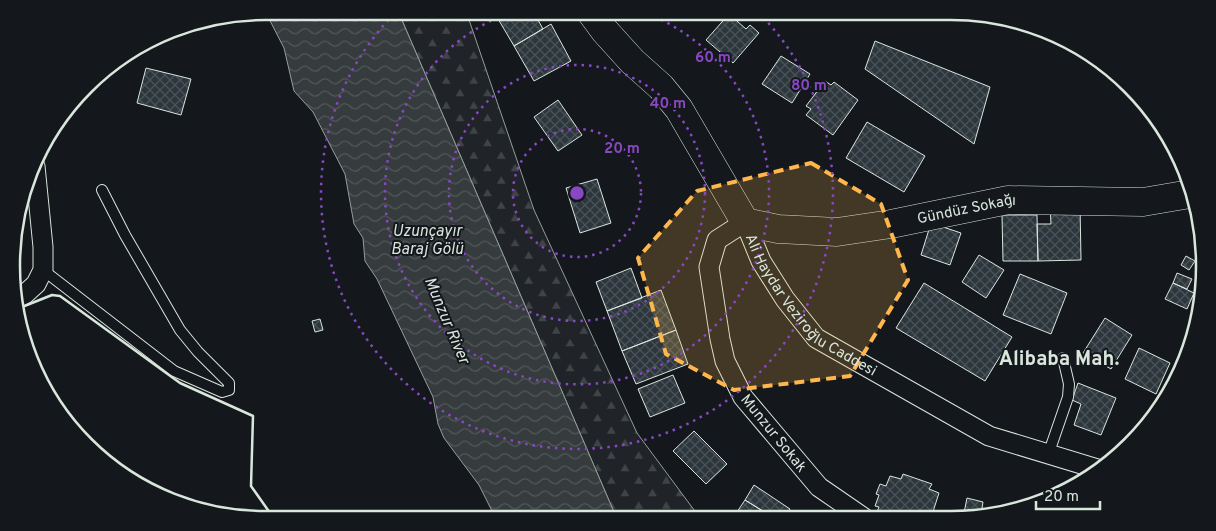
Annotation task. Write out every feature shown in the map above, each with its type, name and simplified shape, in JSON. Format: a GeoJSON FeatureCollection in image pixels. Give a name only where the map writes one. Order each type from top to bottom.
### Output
{"type":"FeatureCollection","features":[{"type":"Feature","properties":{"kind":"main road","name":"Ali Haydar Veziroğlu Caddesi"},"geometry":{"type":"LineString","coordinates":[[597,20],[632,61],[661,87],[679,109],[745,222]]}},
{"type":"Feature","properties":{"kind":"main road","name":"Gündüz Sokağı"},"geometry":{"type":"LineString","coordinates":[[745,222],[778,229],[837,232],[891,224],[1008,200],[1143,202],[1186,195]]}},
{"type":"Feature","properties":{"kind":"street"},"geometry":{"type":"LineString","coordinates":[[22,296],[36,284],[43,270],[43,247],[36,179]]}},
{"type":"Feature","properties":{"kind":"street","name":"Ali Haydar Veziroğlu Caddesi"},"geometry":{"type":"LineString","coordinates":[[745,222],[761,261],[780,292],[816,338],[989,436],[1091,467]]}},
{"type":"Feature","properties":{"kind":"street","name":"Munzur Sokak"},"geometry":{"type":"LineString","coordinates":[[745,222],[717,240],[709,267],[725,361],[743,397],[818,487],[854,511]]}},
{"type":"Feature","properties":{"kind":"lane"},"geometry":{"type":"LineString","coordinates":[[43,270],[174,371],[222,392],[229,390],[229,383],[198,352],[180,330],[125,235],[102,190]]}},
{"type":"Feature","properties":{"kind":"lane"},"geometry":{"type":"LineString","coordinates":[[1048,455],[1068,397],[1070,384],[1062,358]]}},
{"type":"Feature","properties":{"kind":"highlighted area"},"geometry":{"type":"Polygon","coordinates":[[[811,163],[881,204],[908,280],[850,376],[734,390],[666,354],[638,258],[697,191],[811,163]]]}},
{"type":"Feature","properties":{"kind":"green space"},"geometry":{"type":"Polygon","coordinates":[[[402,20],[469,20],[534,210],[637,433],[695,511],[614,511],[402,20]]]}},
{"type":"Feature","properties":{"kind":"water","name":"Uzunçayır Baraj Gölü"},"geometry":{"type":"Polygon","coordinates":[[[270,20],[402,20],[614,511],[492,511],[479,485],[444,438],[438,424],[433,397],[377,279],[365,261],[363,238],[354,224],[345,174],[313,112],[294,91],[284,48],[270,20]]]}},
{"type":"Feature","properties":{"kind":"building"},"geometry":{"type":"Polygon","coordinates":[[[499,20],[538,20],[543,29],[514,46],[499,20]]]}},
{"type":"Feature","properties":{"kind":"building"},"geometry":{"type":"Polygon","coordinates":[[[724,20],[736,20],[746,29],[750,25],[759,33],[733,63],[706,40],[724,20]]]}},
{"type":"Feature","properties":{"kind":"building"},"geometry":{"type":"Polygon","coordinates":[[[551,24],[571,61],[534,81],[514,46],[551,24]]]}},
{"type":"Feature","properties":{"kind":"building"},"geometry":{"type":"Polygon","coordinates":[[[875,41],[990,87],[974,144],[865,69],[875,41]]]}},
{"type":"Feature","properties":{"kind":"building"},"geometry":{"type":"Polygon","coordinates":[[[781,56],[810,74],[792,103],[762,84],[781,56]]]}},
{"type":"Feature","properties":{"kind":"building"},"geometry":{"type":"Polygon","coordinates":[[[146,68],[191,79],[181,115],[137,103],[146,68]]]}},
{"type":"Feature","properties":{"kind":"building"},"geometry":{"type":"Polygon","coordinates":[[[825,81],[831,85],[834,82],[858,100],[833,135],[806,115],[811,109],[806,106],[825,81]]]}},
{"type":"Feature","properties":{"kind":"building"},"geometry":{"type":"Polygon","coordinates":[[[558,100],[582,135],[558,151],[534,117],[558,100]]]}},
{"type":"Feature","properties":{"kind":"building"},"geometry":{"type":"Polygon","coordinates":[[[867,122],[925,156],[904,192],[846,158],[867,122]]]}},
{"type":"Feature","properties":{"kind":"building"},"geometry":{"type":"Polygon","coordinates":[[[597,179],[611,223],[580,233],[566,188],[597,179]]]}},
{"type":"Feature","properties":{"kind":"building"},"geometry":{"type":"Polygon","coordinates":[[[1080,205],[1081,260],[1038,261],[1037,224],[1051,224],[1050,206],[1080,205]]]}},
{"type":"Feature","properties":{"kind":"building"},"geometry":{"type":"Polygon","coordinates":[[[1002,215],[1037,215],[1038,261],[1003,261],[1002,215]]]}},
{"type":"Feature","properties":{"kind":"building"},"geometry":{"type":"Polygon","coordinates":[[[931,223],[961,233],[950,265],[921,255],[931,223]]]}},
{"type":"Feature","properties":{"kind":"building"},"geometry":{"type":"Polygon","coordinates":[[[979,255],[1004,270],[986,298],[962,282],[979,255]]]}},
{"type":"Feature","properties":{"kind":"building"},"geometry":{"type":"Polygon","coordinates":[[[1186,256],[1195,261],[1189,270],[1181,265],[1186,256]]]}},
{"type":"Feature","properties":{"kind":"building"},"geometry":{"type":"Polygon","coordinates":[[[631,268],[642,298],[607,311],[596,282],[631,268]]]}},
{"type":"Feature","properties":{"kind":"building"},"geometry":{"type":"Polygon","coordinates":[[[1177,273],[1192,279],[1187,289],[1173,283],[1177,273]]]}},
{"type":"Feature","properties":{"kind":"building"},"geometry":{"type":"Polygon","coordinates":[[[1020,274],[1067,293],[1051,334],[1003,315],[1020,274]]]}},
{"type":"Feature","properties":{"kind":"building"},"geometry":{"type":"Polygon","coordinates":[[[924,283],[1012,337],[985,381],[896,328],[924,283]]]}},
{"type":"Feature","properties":{"kind":"building"},"geometry":{"type":"Polygon","coordinates":[[[1173,283],[1194,293],[1187,309],[1165,299],[1173,283]]]}},
{"type":"Feature","properties":{"kind":"building"},"geometry":{"type":"Polygon","coordinates":[[[661,290],[676,330],[622,351],[607,311],[661,290]]]}},
{"type":"Feature","properties":{"kind":"building"},"geometry":{"type":"Polygon","coordinates":[[[1105,318],[1132,335],[1111,369],[1083,353],[1105,318]]]}},
{"type":"Feature","properties":{"kind":"building"},"geometry":{"type":"Polygon","coordinates":[[[320,319],[323,330],[315,332],[312,321],[320,319]]]}},
{"type":"Feature","properties":{"kind":"building"},"geometry":{"type":"Polygon","coordinates":[[[676,330],[688,364],[636,384],[622,351],[676,330]]]}},
{"type":"Feature","properties":{"kind":"building"},"geometry":{"type":"Polygon","coordinates":[[[1139,348],[1170,363],[1156,394],[1125,379],[1139,348]]]}},
{"type":"Feature","properties":{"kind":"building"},"geometry":{"type":"Polygon","coordinates":[[[673,375],[685,403],[650,417],[638,389],[673,375]]]}},
{"type":"Feature","properties":{"kind":"building"},"geometry":{"type":"Polygon","coordinates":[[[1078,383],[1116,398],[1101,435],[1074,425],[1081,404],[1072,400],[1078,383]]]}},
{"type":"Feature","properties":{"kind":"building"},"geometry":{"type":"Polygon","coordinates":[[[694,431],[727,464],[706,484],[673,451],[694,431]]]}},
{"type":"Feature","properties":{"kind":"building"},"geometry":{"type":"Polygon","coordinates":[[[903,474],[932,484],[929,489],[939,493],[933,511],[877,511],[879,507],[875,506],[879,495],[876,494],[880,484],[886,486],[890,476],[901,479],[903,474]]]}},
{"type":"Feature","properties":{"kind":"building"},"geometry":{"type":"Polygon","coordinates":[[[754,485],[790,509],[789,511],[763,511],[745,500],[754,485]]]}},
{"type":"Feature","properties":{"kind":"building"},"geometry":{"type":"Polygon","coordinates":[[[967,498],[983,502],[982,508],[985,509],[965,510],[967,498]]]}},
{"type":"Feature","properties":{"kind":"building"},"geometry":{"type":"Polygon","coordinates":[[[745,500],[763,511],[738,511],[745,500]]]}},
{"type":"Feature","properties":{"kind":"wall"},"geometry":{"type":"LineString","coordinates":[[24,306],[52,295],[60,296],[180,383],[253,416],[251,486],[269,511]]}},
{"type":"Feature","properties":{"kind":"district","name":"Alibaba Mah."},"geometry":{"type":"Point","coordinates":[1059,358]}},
{"type":"Feature","properties":{"kind":"water label","name":"Munzur River"},"geometry":{"type":"Point","coordinates":[448,320]}}]}
